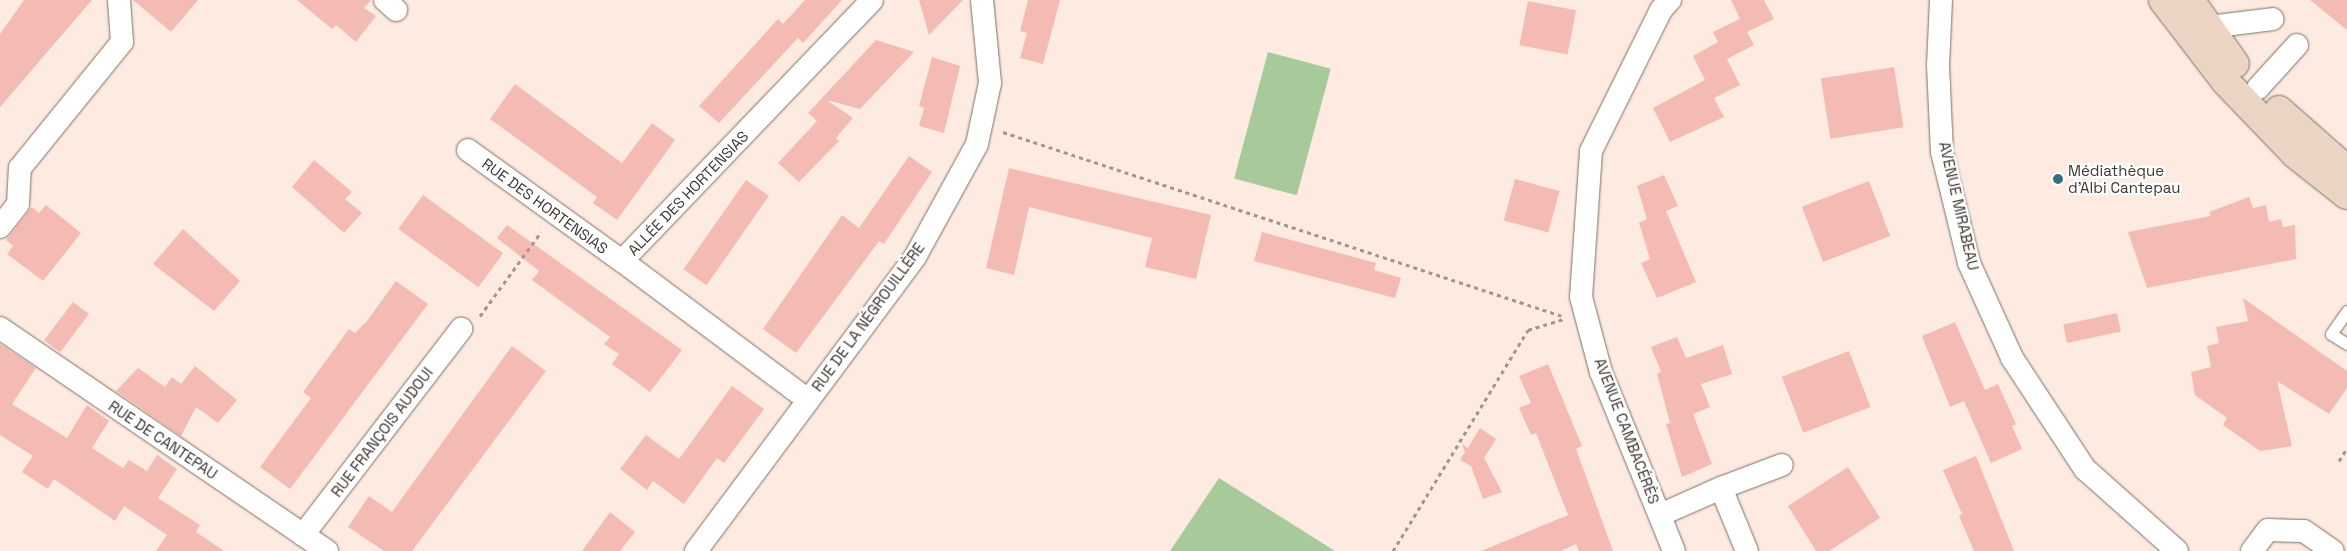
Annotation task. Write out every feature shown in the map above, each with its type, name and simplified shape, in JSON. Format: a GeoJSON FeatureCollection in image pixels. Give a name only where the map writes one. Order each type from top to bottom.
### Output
{"type":"FeatureCollection","features":[{"type":"Feature","properties":{"kind":"main road"},"geometry":{"type":"LineString","coordinates":[[2163,0],[2232,88],[2295,154],[2347,194]]}},
{"type":"Feature","properties":{"kind":"main road"},"geometry":{"type":"LineString","coordinates":[[2190,0],[2258,88],[2303,135],[2347,170]]}},
{"type":"Feature","properties":{"kind":"street"},"geometry":{"type":"LineString","coordinates":[[0,227],[18,204],[20,168],[122,42],[119,0]]}},
{"type":"Feature","properties":{"kind":"street","name":"ALLÉE DES HORTENSIAS"},"geometry":{"type":"LineString","coordinates":[[808,400],[622,261],[872,0]]}},
{"type":"Feature","properties":{"kind":"street","name":"RUE DE LA NÉGROUILLÈRE"},"geometry":{"type":"LineString","coordinates":[[696,551],[915,257],[977,144],[990,83],[982,0]]}},
{"type":"Feature","properties":{"kind":"street","name":"AVENUE CAMBACÉRÈS"},"geometry":{"type":"LineString","coordinates":[[1670,0],[1661,10],[1591,151],[1581,297],[1601,372],[1674,551]]}},
{"type":"Feature","properties":{"kind":"street","name":"AVENUE MIRABEAU"},"geometry":{"type":"LineString","coordinates":[[1941,0],[1938,65],[1942,152],[1969,263],[2012,358],[2085,469],[2178,551]]}},
{"type":"Feature","properties":{"kind":"street"},"geometry":{"type":"LineString","coordinates":[[2209,27],[2273,18]]}},
{"type":"Feature","properties":{"kind":"street"},"geometry":{"type":"LineString","coordinates":[[2258,88],[2297,45]]}},
{"type":"Feature","properties":{"kind":"street","name":"RUE DES HORTENSIAS"},"geometry":{"type":"LineString","coordinates":[[468,150],[622,261]]}},
{"type":"Feature","properties":{"kind":"street","name":"RUE DE CANTEPAU"},"geometry":{"type":"LineString","coordinates":[[0,328],[327,551]]}},
{"type":"Feature","properties":{"kind":"street","name":"RUE FRANÇOIS AUDOUI"},"geometry":{"type":"LineString","coordinates":[[303,535],[461,328]]}},
{"type":"Feature","properties":{"kind":"street"},"geometry":{"type":"LineString","coordinates":[[1660,515],[1721,488],[1782,465]]}},
{"type":"Feature","properties":{"kind":"street"},"geometry":{"type":"LineString","coordinates":[[1721,488],[1747,551]]}},
{"type":"Feature","properties":{"kind":"street"},"geometry":{"type":"LineString","coordinates":[[2252,551],[2268,530],[2304,531],[2333,551]]}},
{"type":"Feature","properties":{"kind":"lane"},"geometry":{"type":"LineString","coordinates":[[2347,311],[2331,334],[2347,344]]}},
{"type":"Feature","properties":{"kind":"path"},"geometry":{"type":"LineString","coordinates":[[981,125],[1567,318],[1528,330],[1393,551]]}},
{"type":"Feature","properties":{"kind":"path"},"geometry":{"type":"LineString","coordinates":[[461,328],[472,328],[554,213]]}},
{"type":"Feature","properties":{"kind":"path"},"geometry":{"type":"LineString","coordinates":[[2339,461],[2347,448]]}},
{"type":"Feature","properties":{"kind":"green space"},"geometry":{"type":"Polygon","coordinates":[[[1268,52],[1331,69],[1297,195],[1234,179],[1268,52]]]}},
{"type":"Feature","properties":{"kind":"green space"},"geometry":{"type":"Polygon","coordinates":[[[1219,478],[1335,551],[1170,551],[1219,478]]]}},
{"type":"Feature","properties":{"kind":"building"},"geometry":{"type":"Polygon","coordinates":[[[24,0],[92,0],[0,107],[0,34],[24,0]]]}},
{"type":"Feature","properties":{"kind":"building"},"geometry":{"type":"Polygon","coordinates":[[[133,0],[198,0],[171,32],[133,0]]]}},
{"type":"Feature","properties":{"kind":"building"},"geometry":{"type":"Polygon","coordinates":[[[297,0],[371,0],[364,8],[376,16],[356,42],[336,25],[332,29],[297,0]]]}},
{"type":"Feature","properties":{"kind":"building"},"geometry":{"type":"Polygon","coordinates":[[[805,0],[842,0],[803,43],[798,38],[719,123],[699,106],[778,19],[783,24],[805,0]]]}},
{"type":"Feature","properties":{"kind":"building"},"geometry":{"type":"Polygon","coordinates":[[[919,0],[963,0],[929,35],[919,0]]]}},
{"type":"Feature","properties":{"kind":"building"},"geometry":{"type":"Polygon","coordinates":[[[1028,0],[1060,0],[1043,64],[1020,58],[1027,33],[1020,31],[1028,0]]]}},
{"type":"Feature","properties":{"kind":"building"},"geometry":{"type":"Polygon","coordinates":[[[1731,0],[1764,0],[1774,19],[1747,32],[1754,45],[1727,59],[1740,85],[1714,98],[1724,117],[1670,142],[1653,108],[1705,80],[1693,56],[1718,42],[1713,32],[1740,19],[1731,0]]]}},
{"type":"Feature","properties":{"kind":"building"},"geometry":{"type":"Polygon","coordinates":[[[2310,0],[2347,0],[2347,30],[2310,0]]]}},
{"type":"Feature","properties":{"kind":"building"},"geometry":{"type":"Polygon","coordinates":[[[1528,1],[1576,10],[1568,55],[1519,45],[1528,1]]]}},
{"type":"Feature","properties":{"kind":"building"},"geometry":{"type":"Polygon","coordinates":[[[876,40],[914,52],[860,109],[827,100],[853,118],[836,138],[839,141],[799,182],[778,163],[817,121],[808,113],[876,40]]]}},
{"type":"Feature","properties":{"kind":"building"},"geometry":{"type":"Polygon","coordinates":[[[932,57],[960,66],[944,133],[919,126],[924,108],[919,106],[932,57]]]}},
{"type":"Feature","properties":{"kind":"building"},"geometry":{"type":"Polygon","coordinates":[[[1894,67],[1904,127],[1830,139],[1821,79],[1894,67]]]}},
{"type":"Feature","properties":{"kind":"building"},"geometry":{"type":"Polygon","coordinates":[[[515,84],[622,163],[652,123],[675,140],[617,220],[593,203],[597,197],[490,119],[515,84]]]}},
{"type":"Feature","properties":{"kind":"building"},"geometry":{"type":"Polygon","coordinates":[[[909,156],[932,172],[884,244],[879,241],[796,353],[763,329],[842,215],[859,228],[909,156]]]}},
{"type":"Feature","properties":{"kind":"building"},"geometry":{"type":"Polygon","coordinates":[[[314,160],[352,192],[345,199],[362,213],[344,233],[292,187],[314,160]]]}},
{"type":"Feature","properties":{"kind":"building"},"geometry":{"type":"Polygon","coordinates":[[[1009,168],[1211,215],[1196,279],[1145,267],[1152,238],[1029,207],[1014,275],[986,268],[1009,168]]]}},
{"type":"Feature","properties":{"kind":"building"},"geometry":{"type":"Polygon","coordinates":[[[1664,175],[1678,206],[1666,211],[1696,282],[1657,298],[1641,263],[1650,259],[1639,223],[1647,219],[1637,186],[1664,175]]]}},
{"type":"Feature","properties":{"kind":"building"},"geometry":{"type":"Polygon","coordinates":[[[1515,179],[1559,191],[1548,232],[1504,221],[1515,179]]]}},
{"type":"Feature","properties":{"kind":"building"},"geometry":{"type":"Polygon","coordinates":[[[746,180],[769,196],[706,285],[683,269],[746,180]]]}},
{"type":"Feature","properties":{"kind":"building"},"geometry":{"type":"Polygon","coordinates":[[[1869,181],[1890,236],[1823,262],[1802,207],[1869,181]]]}},
{"type":"Feature","properties":{"kind":"building"},"geometry":{"type":"Polygon","coordinates":[[[423,195],[503,253],[478,287],[398,229],[423,195]]]}},
{"type":"Feature","properties":{"kind":"building"},"geometry":{"type":"Polygon","coordinates":[[[2249,197],[2253,208],[2266,205],[2269,222],[2281,219],[2283,227],[2295,225],[2296,259],[2147,288],[2128,232],[2211,216],[2209,212],[2249,197]]]}},
{"type":"Feature","properties":{"kind":"building"},"geometry":{"type":"Polygon","coordinates":[[[46,205],[81,233],[43,281],[7,254],[13,246],[6,240],[32,207],[39,213],[46,205]]]}},
{"type":"Feature","properties":{"kind":"building"},"geometry":{"type":"Polygon","coordinates":[[[507,225],[682,350],[650,392],[612,364],[619,354],[604,344],[610,337],[532,280],[539,271],[497,238],[507,225]]]}},
{"type":"Feature","properties":{"kind":"building"},"geometry":{"type":"Polygon","coordinates":[[[183,229],[240,281],[214,311],[153,264],[183,229]]]}},
{"type":"Feature","properties":{"kind":"building"},"geometry":{"type":"Polygon","coordinates":[[[1262,232],[1376,263],[1374,270],[1401,278],[1395,298],[1254,261],[1262,232]]]}},
{"type":"Feature","properties":{"kind":"building"},"geometry":{"type":"Polygon","coordinates":[[[396,281],[428,304],[290,489],[260,467],[311,398],[303,392],[349,329],[355,333],[367,321],[396,281]]]}},
{"type":"Feature","properties":{"kind":"building"},"geometry":{"type":"Polygon","coordinates":[[[2243,298],[2347,371],[2347,388],[2329,414],[2277,381],[2292,446],[2260,451],[2223,425],[2227,418],[2195,395],[2191,372],[2211,367],[2207,346],[2219,343],[2216,327],[2248,321],[2243,298]]]}},
{"type":"Feature","properties":{"kind":"building"},"geometry":{"type":"Polygon","coordinates":[[[73,302],[89,314],[60,352],[44,340],[73,302]]]}},
{"type":"Feature","properties":{"kind":"building"},"geometry":{"type":"Polygon","coordinates":[[[2117,313],[2121,332],[2067,343],[2063,324],[2117,313]]]}},
{"type":"Feature","properties":{"kind":"building"},"geometry":{"type":"Polygon","coordinates":[[[1955,322],[1985,390],[1998,384],[2016,424],[2012,426],[2022,449],[1991,463],[1964,401],[1950,407],[1922,336],[1955,322]]]}},
{"type":"Feature","properties":{"kind":"building"},"geometry":{"type":"Polygon","coordinates":[[[1677,337],[1686,358],[1723,345],[1732,374],[1701,384],[1710,407],[1693,414],[1712,464],[1682,477],[1666,424],[1670,423],[1657,374],[1661,372],[1651,347],[1677,337]]]}},
{"type":"Feature","properties":{"kind":"building"},"geometry":{"type":"Polygon","coordinates":[[[0,344],[36,368],[12,404],[67,438],[87,405],[109,421],[92,448],[123,468],[129,460],[147,471],[157,455],[177,469],[158,498],[200,525],[196,532],[224,551],[156,551],[167,535],[124,506],[115,521],[54,479],[48,489],[22,472],[33,456],[0,435],[0,344]]]}},
{"type":"Feature","properties":{"kind":"building"},"geometry":{"type":"Polygon","coordinates":[[[512,346],[546,371],[412,551],[384,551],[348,527],[369,496],[392,512],[512,346]]]}},
{"type":"Feature","properties":{"kind":"building"},"geometry":{"type":"Polygon","coordinates":[[[1849,351],[1871,407],[1803,433],[1782,377],[1849,351]]]}},
{"type":"Feature","properties":{"kind":"building"},"geometry":{"type":"Polygon","coordinates":[[[1548,364],[1582,446],[1576,449],[1613,551],[1579,551],[1576,544],[1561,551],[1481,551],[1568,515],[1536,433],[1531,435],[1519,408],[1531,403],[1519,376],[1548,364]]]}},
{"type":"Feature","properties":{"kind":"building"},"geometry":{"type":"Polygon","coordinates":[[[195,366],[237,400],[218,423],[196,407],[181,436],[116,391],[138,368],[165,387],[172,377],[181,384],[195,366]]]}},
{"type":"Feature","properties":{"kind":"building"},"geometry":{"type":"Polygon","coordinates":[[[732,386],[764,409],[724,463],[717,458],[684,504],[653,481],[647,490],[620,469],[646,435],[679,459],[732,386]]]}},
{"type":"Feature","properties":{"kind":"building"},"geometry":{"type":"Polygon","coordinates":[[[1480,428],[1496,439],[1484,458],[1502,492],[1483,499],[1471,466],[1460,460],[1465,452],[1462,444],[1468,448],[1480,428]]]}},
{"type":"Feature","properties":{"kind":"building"},"geometry":{"type":"Polygon","coordinates":[[[1976,456],[2014,551],[1974,551],[1959,516],[1962,514],[1943,470],[1976,456]]]}},
{"type":"Feature","properties":{"kind":"building"},"geometry":{"type":"Polygon","coordinates":[[[1848,467],[1880,518],[1829,551],[1816,551],[1788,506],[1848,467]]]}},
{"type":"Feature","properties":{"kind":"building"},"geometry":{"type":"Polygon","coordinates":[[[610,512],[635,532],[620,551],[582,551],[610,512]]]}},
{"type":"Feature","properties":{"kind":"place","name":"Médiathèque d'Albi Cantepau"},"geometry":{"type":"Point","coordinates":[2058,179]}}]}
